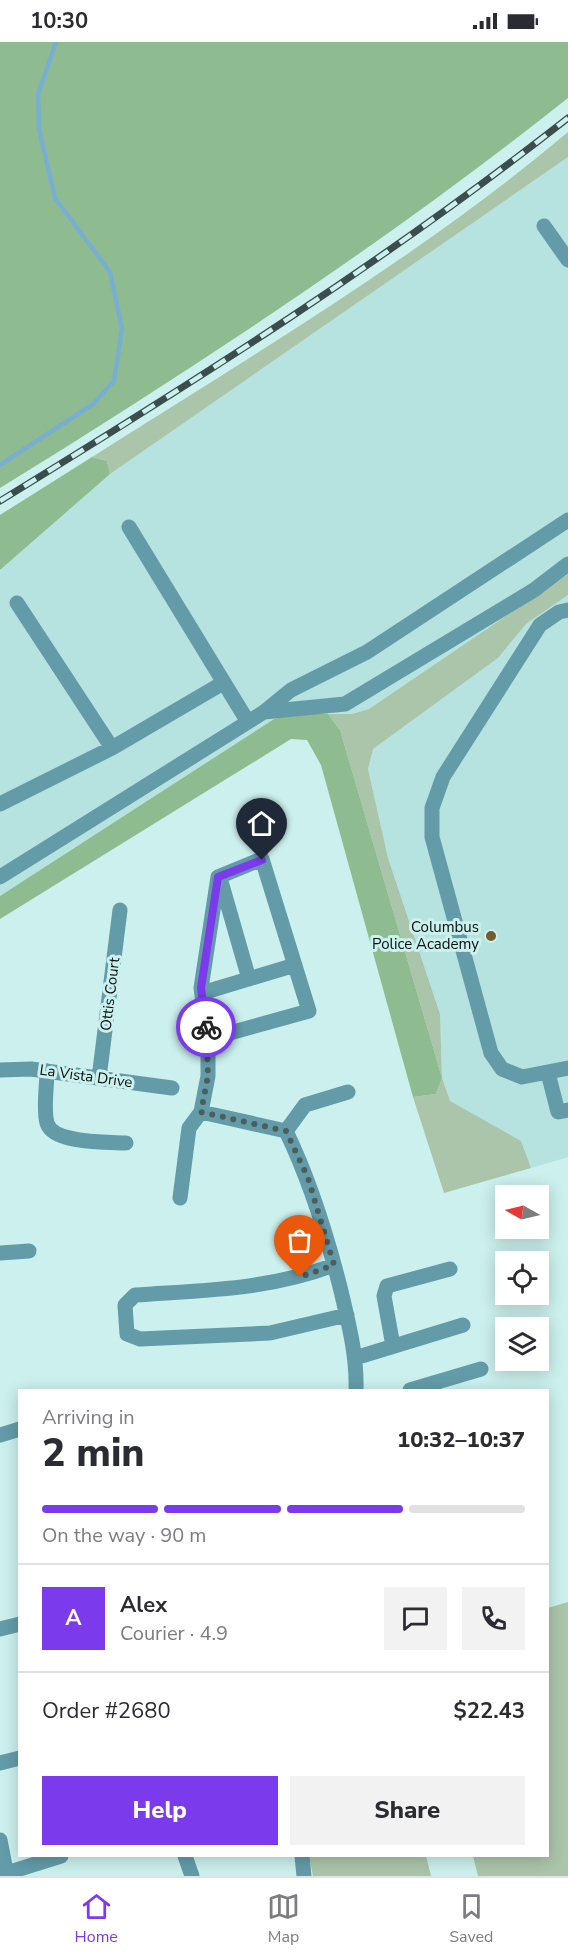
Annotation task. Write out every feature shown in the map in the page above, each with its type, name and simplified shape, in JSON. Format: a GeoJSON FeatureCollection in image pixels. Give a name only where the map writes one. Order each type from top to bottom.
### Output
{"type":"FeatureCollection","features":[{"type":"Feature","properties":{"kind":"street"},"geometry":{"type":"LineString","coordinates":[[544,226],[568,260]]}},
{"type":"Feature","properties":{"kind":"street"},"geometry":{"type":"LineString","coordinates":[[0,877],[264,712],[291,690],[367,652],[568,520]]}},
{"type":"Feature","properties":{"kind":"street"},"geometry":{"type":"LineString","coordinates":[[129,527],[248,722]]}},
{"type":"Feature","properties":{"kind":"street"},"geometry":{"type":"LineString","coordinates":[[264,712],[345,704],[534,590],[568,564]]}},
{"type":"Feature","properties":{"kind":"street"},"geometry":{"type":"LineString","coordinates":[[17,603],[112,748]]}},
{"type":"Feature","properties":{"kind":"street"},"geometry":{"type":"LineString","coordinates":[[568,610],[559,612],[540,625],[443,777],[432,808],[432,837],[491,1053],[502,1069],[522,1077],[568,1068]]}},
{"type":"Feature","properties":{"kind":"street"},"geometry":{"type":"LineString","coordinates":[[0,804],[112,748],[224,683]]}},
{"type":"Feature","properties":{"kind":"street"},"geometry":{"type":"LineString","coordinates":[[208,1039],[309,1011],[262,860],[220,876]]}},
{"type":"Feature","properties":{"kind":"street"},"geometry":{"type":"LineString","coordinates":[[220,876],[249,979]]}},
{"type":"Feature","properties":{"kind":"street"},"geometry":{"type":"LineString","coordinates":[[180,1198],[189,1128],[201,1112],[208,1076],[208,1039],[202,993],[220,876]]}},
{"type":"Feature","properties":{"kind":"street","name":"Ottis Court"},"geometry":{"type":"LineString","coordinates":[[99,1078],[120,910]]}},
{"type":"Feature","properties":{"kind":"street"},"geometry":{"type":"LineString","coordinates":[[202,993],[295,965]]}},
{"type":"Feature","properties":{"kind":"street","name":"La Vista Drive"},"geometry":{"type":"LineString","coordinates":[[0,1070],[47,1071],[172,1088]]}},
{"type":"Feature","properties":{"kind":"street"},"geometry":{"type":"LineString","coordinates":[[47,1071],[47,1124],[53,1132],[73,1140],[126,1143]]}},
{"type":"Feature","properties":{"kind":"street"},"geometry":{"type":"LineString","coordinates":[[548,1073],[558,1112],[568,1110]]}},
{"type":"Feature","properties":{"kind":"street"},"geometry":{"type":"LineString","coordinates":[[286,1131],[305,1105],[348,1092]]}},
{"type":"Feature","properties":{"kind":"street"},"geometry":{"type":"LineString","coordinates":[[201,1112],[286,1131]]}},
{"type":"Feature","properties":{"kind":"street"},"geometry":{"type":"LineString","coordinates":[[286,1131],[308,1178],[334,1265],[355,1358],[356,1389]]}},
{"type":"Feature","properties":{"kind":"street"},"geometry":{"type":"LineString","coordinates":[[0,1253],[29,1251]]}},
{"type":"Feature","properties":{"kind":"street"},"geometry":{"type":"LineString","coordinates":[[334,1265],[300,1277],[263,1286],[135,1295],[125,1305],[128,1334],[140,1339],[270,1333],[347,1315]]}},
{"type":"Feature","properties":{"kind":"street"},"geometry":{"type":"LineString","coordinates":[[393,1347],[384,1296],[387,1286],[450,1269]]}},
{"type":"Feature","properties":{"kind":"street"},"geometry":{"type":"LineString","coordinates":[[355,1358],[463,1325]]}},
{"type":"Feature","properties":{"kind":"street"},"geometry":{"type":"LineString","coordinates":[[413,1389],[481,1369]]}},
{"type":"Feature","properties":{"kind":"street"},"geometry":{"type":"LineString","coordinates":[[0,1435],[18,1430]]}},
{"type":"Feature","properties":{"kind":"street"},"geometry":{"type":"LineString","coordinates":[[0,1629],[18,1624]]}},
{"type":"Feature","properties":{"kind":"street"},"geometry":{"type":"LineString","coordinates":[[0,1763],[18,1758]]}},
{"type":"Feature","properties":{"kind":"street"},"geometry":{"type":"LineString","coordinates":[[0,1840],[7,1875],[58,1857]]}},
{"type":"Feature","properties":{"kind":"street"},"geometry":{"type":"LineString","coordinates":[[185,1857],[192,1876]]}},
{"type":"Feature","properties":{"kind":"street"},"geometry":{"type":"LineString","coordinates":[[302,1857],[304,1876]]}},
{"type":"Feature","properties":{"kind":"shaded area"},"geometry":{"type":"Polygon","coordinates":[[[568,157],[568,574],[369,709],[352,714],[294,713],[274,719],[0,896],[0,570],[110,474],[568,157]]]}},
{"type":"Feature","properties":{"kind":"shaded area","name":"Columbus Police Academy"},"geometry":{"type":"Polygon","coordinates":[[[568,595],[568,1157],[531,1168],[520,1141],[450,1102],[442,1078],[440,1014],[388,858],[368,769],[373,749],[498,658],[526,624],[568,595]]]}},
{"type":"Feature","properties":{"kind":"green space"},"geometry":{"type":"Polygon","coordinates":[[[0,42],[568,42],[568,98],[431,202],[290,301],[146,396],[0,488],[0,42]]]}},
{"type":"Feature","properties":{"kind":"green space"},"geometry":{"type":"Polygon","coordinates":[[[568,132],[568,157],[110,474],[107,461],[92,457],[275,342],[396,262],[454,221],[568,132]]]}},
{"type":"Feature","properties":{"kind":"green space"},"geometry":{"type":"Polygon","coordinates":[[[92,457],[107,461],[110,474],[0,570],[0,515],[92,457]]]}},
{"type":"Feature","properties":{"kind":"green space"},"geometry":{"type":"Polygon","coordinates":[[[568,574],[568,595],[526,624],[498,658],[373,749],[368,769],[388,858],[440,1014],[442,1078],[340,730],[328,714],[352,714],[369,709],[568,574]]]}},
{"type":"Feature","properties":{"kind":"green space"},"geometry":{"type":"Polygon","coordinates":[[[294,713],[328,714],[340,730],[442,1078],[436,1094],[413,1097],[321,765],[307,740],[291,739],[0,919],[0,896],[274,719],[294,713]]]}},
{"type":"Feature","properties":{"kind":"green space"},"geometry":{"type":"Polygon","coordinates":[[[442,1078],[450,1101],[521,1141],[531,1168],[444,1193],[413,1097],[436,1094],[442,1078]]]}},
{"type":"Feature","properties":{"kind":"green space"},"geometry":{"type":"Polygon","coordinates":[[[568,1602],[568,1876],[478,1876],[473,1857],[549,1857],[549,1608],[568,1602]]]}},
{"type":"Feature","properties":{"kind":"green space"},"geometry":{"type":"Polygon","coordinates":[[[309,1857],[426,1857],[431,1876],[313,1876],[309,1857]]]}},
{"type":"Feature","properties":{"kind":"waterway"},"geometry":{"type":"LineString","coordinates":[[0,465],[93,404],[114,381],[122,329],[110,272],[55,198],[39,129],[38,94],[56,42]]}},
{"type":"Feature","properties":{"kind":"railway"},"geometry":{"type":"LineString","coordinates":[[0,501],[290,318],[430,221],[568,118]]}},
{"type":"Feature","properties":{"kind":"way so far"},"geometry":{"type":"LineString","coordinates":[[206,1027],[208,1076],[201,1112],[286,1131],[308,1178],[334,1265],[300,1277]]}},
{"type":"Feature","properties":{"kind":"place","name":"Columbus Police Academy"},"geometry":{"type":"Point","coordinates":[491,936]}},
{"type":"Feature","properties":{"kind":"route"},"geometry":{"type":"LineString","coordinates":[[206,1027],[201,988],[218,877],[262,860]]}}]}
